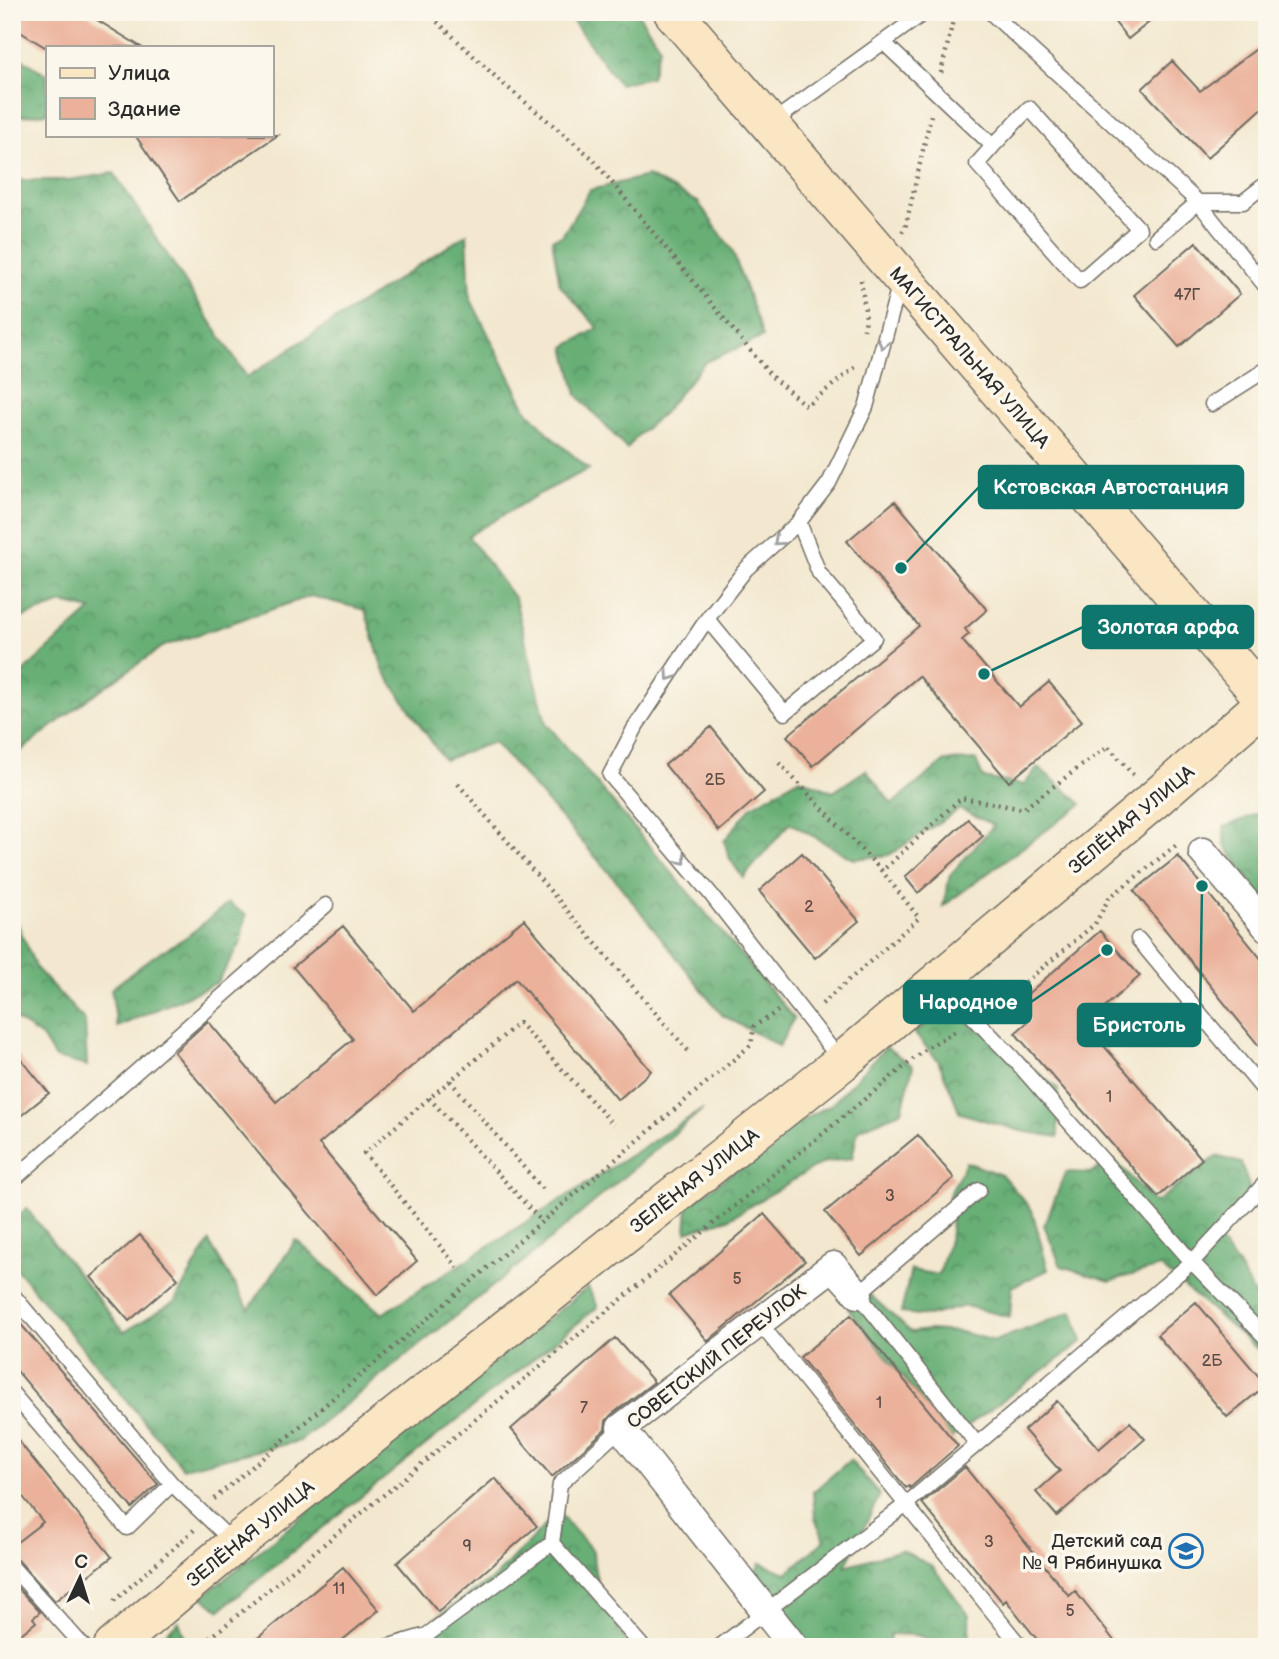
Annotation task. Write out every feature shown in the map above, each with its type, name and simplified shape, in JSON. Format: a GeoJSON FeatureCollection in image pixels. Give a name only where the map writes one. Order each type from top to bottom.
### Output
{"type":"FeatureCollection","features":[{"type":"Feature","properties":{"kind":"main road","name":"МАГИСТРАЛЬНАЯ УЛИЦА"},"geometry":{"type":"LineString","coordinates":[[673,12],[1266,702]]}},
{"type":"Feature","properties":{"kind":"main road","name":"ЗЕЛЁНАЯ УЛИЦА"},"geometry":{"type":"LineString","coordinates":[[113,1647],[235,1544],[842,1062],[1266,702]]}},
{"type":"Feature","properties":{"kind":"street"},"geometry":{"type":"LineString","coordinates":[[1194,845],[1267,927]]}},
{"type":"Feature","properties":{"kind":"street","name":"СОВЕТСКИЙ ПЕРЕУЛОК"},"geometry":{"type":"LineString","coordinates":[[794,1647],[621,1428],[833,1266],[858,1294]]}},
{"type":"Feature","properties":{"kind":"lane"},"geometry":{"type":"LineString","coordinates":[[769,125],[925,12]]}},
{"type":"Feature","properties":{"kind":"lane"},"geometry":{"type":"LineString","coordinates":[[990,12],[1198,202],[1267,288]]}},
{"type":"Feature","properties":{"kind":"lane"},"geometry":{"type":"LineString","coordinates":[[884,42],[993,146]]}},
{"type":"Feature","properties":{"kind":"lane"},"geometry":{"type":"LineString","coordinates":[[1029,108],[1139,229],[1080,281],[977,164],[993,146],[1029,108]]}},
{"type":"Feature","properties":{"kind":"lane"},"geometry":{"type":"LineString","coordinates":[[1157,238],[1198,202],[1243,202],[1267,183]]}},
{"type":"Feature","properties":{"kind":"lane"},"geometry":{"type":"LineString","coordinates":[[842,1062],[709,892],[610,775],[634,729],[707,619],[746,569],[799,522],[830,483],[866,407],[901,278]]}},
{"type":"Feature","properties":{"kind":"lane"},"geometry":{"type":"LineString","coordinates":[[1212,404],[1267,369]]}},
{"type":"Feature","properties":{"kind":"lane"},"geometry":{"type":"LineString","coordinates":[[707,619],[785,713],[874,638],[820,573],[799,522]]}},
{"type":"Feature","properties":{"kind":"lane"},"geometry":{"type":"LineString","coordinates":[[14,1176],[326,905]]}},
{"type":"Feature","properties":{"kind":"lane"},"geometry":{"type":"LineString","coordinates":[[1138,939],[1266,1090]]}},
{"type":"Feature","properties":{"kind":"lane"},"geometry":{"type":"LineString","coordinates":[[938,981],[1013,1058],[1192,1262],[1267,1339]]}},
{"type":"Feature","properties":{"kind":"lane"},"geometry":{"type":"LineString","coordinates":[[719,1647],[905,1505],[1192,1262],[1267,1181]]}},
{"type":"Feature","properties":{"kind":"lane"},"geometry":{"type":"LineString","coordinates":[[977,1444],[858,1294],[979,1190]]}},
{"type":"Feature","properties":{"kind":"lane"},"geometry":{"type":"LineString","coordinates":[[12,1294],[172,1484],[235,1544]]}},
{"type":"Feature","properties":{"kind":"lane"},"geometry":{"type":"LineString","coordinates":[[758,1321],[1021,1647]]}},
{"type":"Feature","properties":{"kind":"lane"},"geometry":{"type":"LineString","coordinates":[[12,1393],[127,1528],[172,1484]]}},
{"type":"Feature","properties":{"kind":"lane"},"geometry":{"type":"LineString","coordinates":[[386,1647],[428,1635],[552,1543],[560,1484],[621,1428]]}},
{"type":"Feature","properties":{"kind":"lane"},"geometry":{"type":"LineString","coordinates":[[552,1543],[643,1647]]}},
{"type":"Feature","properties":{"kind":"lane"},"geometry":{"type":"LineString","coordinates":[[12,1567],[79,1641]]}},
{"type":"Feature","properties":{"kind":"path"},"geometry":{"type":"LineString","coordinates":[[427,12],[500,81],[591,157],[772,377],[806,406]]}},
{"type":"Feature","properties":{"kind":"path"},"geometry":{"type":"LineString","coordinates":[[882,871],[961,798],[1023,809],[1108,746],[1155,799]]}},
{"type":"Feature","properties":{"kind":"path"},"geometry":{"type":"LineString","coordinates":[[79,1641],[193,1531],[214,1499],[751,1045],[754,1026],[783,1008],[808,1017],[919,918],[882,871],[779,763]]}},
{"type":"Feature","properties":{"kind":"path"},"geometry":{"type":"LineString","coordinates":[[458,784],[691,1054]]}},
{"type":"Feature","properties":{"kind":"path"},"geometry":{"type":"LineString","coordinates":[[199,1647],[928,1047],[994,1009],[1095,924],[1109,898],[1194,845]]}},
{"type":"Feature","properties":{"kind":"path"},"geometry":{"type":"LineString","coordinates":[[458,1268],[363,1153],[519,1023],[614,1125]]}},
{"type":"Feature","properties":{"kind":"path"},"geometry":{"type":"LineString","coordinates":[[450,1081],[545,1192]]}},
{"type":"Feature","properties":{"kind":"path"},"geometry":{"type":"LineString","coordinates":[[429,1098],[542,1222]]}},
{"type":"Feature","properties":{"kind":"green space"},"geometry":{"type":"Polygon","coordinates":[[[566,12],[637,12],[660,47],[651,77],[619,84],[566,12]]]}},
{"type":"Feature","properties":{"kind":"green space"},"geometry":{"type":"Polygon","coordinates":[[[12,52],[46,74],[46,113],[12,117],[12,52]]]}},
{"type":"Feature","properties":{"kind":"green space"},"geometry":{"type":"Polygon","coordinates":[[[114,173],[247,377],[467,234],[470,298],[526,409],[554,439],[589,469],[539,494],[468,536],[515,599],[546,723],[794,1018],[779,1046],[722,1015],[613,877],[494,742],[444,760],[383,670],[365,610],[311,596],[164,646],[90,697],[12,758],[12,682],[91,610],[63,603],[12,621],[12,180],[68,180],[114,173]]]}},
{"type":"Feature","properties":{"kind":"green space"},"geometry":{"type":"Polygon","coordinates":[[[647,176],[698,202],[732,250],[763,337],[705,362],[663,413],[636,437],[627,449],[577,395],[565,347],[598,328],[560,285],[552,239],[562,236],[590,190],[647,176]]]}},
{"type":"Feature","properties":{"kind":"green space"},"geometry":{"type":"Polygon","coordinates":[[[976,760],[983,778],[1024,785],[1038,767],[1082,804],[943,906],[950,875],[994,825],[960,809],[889,855],[853,859],[790,823],[743,878],[730,859],[724,841],[751,807],[800,778],[833,792],[866,770],[892,804],[945,761],[976,760]]]}},
{"type":"Feature","properties":{"kind":"green space"},"geometry":{"type":"Polygon","coordinates":[[[1267,810],[1267,905],[1224,844],[1224,827],[1267,810]]]}},
{"type":"Feature","properties":{"kind":"green space"},"geometry":{"type":"Polygon","coordinates":[[[228,903],[246,915],[240,944],[217,983],[117,1027],[111,989],[154,956],[188,936],[228,903]]]}},
{"type":"Feature","properties":{"kind":"green space"},"geometry":{"type":"Polygon","coordinates":[[[12,910],[36,968],[85,1021],[87,1066],[55,1058],[42,1037],[12,1017],[12,910]]]}},
{"type":"Feature","properties":{"kind":"green space"},"geometry":{"type":"Polygon","coordinates":[[[948,1009],[1006,1045],[1058,1089],[1058,1137],[1021,1131],[960,1113],[938,1060],[914,1033],[948,1009]]]}},
{"type":"Feature","properties":{"kind":"green space"},"geometry":{"type":"Polygon","coordinates":[[[886,1047],[913,1066],[902,1111],[858,1130],[852,1158],[822,1163],[728,1219],[686,1232],[688,1206],[788,1128],[832,1104],[886,1047]]]}},
{"type":"Feature","properties":{"kind":"green space"},"geometry":{"type":"Polygon","coordinates":[[[703,1109],[539,1249],[300,1441],[183,1468],[12,1264],[12,1227],[26,1208],[124,1332],[174,1302],[209,1242],[249,1309],[296,1240],[382,1314],[703,1109]]]}},
{"type":"Feature","properties":{"kind":"green space"},"geometry":{"type":"Polygon","coordinates":[[[1217,1156],[1241,1163],[1255,1204],[1214,1235],[1236,1262],[1259,1303],[1257,1349],[1161,1267],[1110,1281],[1061,1266],[1044,1225],[1066,1172],[1090,1173],[1114,1160],[1155,1203],[1217,1156]]]}},
{"type":"Feature","properties":{"kind":"green space"},"geometry":{"type":"Polygon","coordinates":[[[966,1162],[1002,1175],[1032,1210],[1048,1270],[1012,1287],[1010,1317],[965,1306],[928,1316],[901,1313],[911,1270],[939,1275],[951,1233],[949,1195],[966,1162]]]}},
{"type":"Feature","properties":{"kind":"green space"},"geometry":{"type":"Polygon","coordinates":[[[588,1287],[598,1307],[220,1610],[202,1597],[588,1287]]]}},
{"type":"Feature","properties":{"kind":"green space"},"geometry":{"type":"Polygon","coordinates":[[[869,1294],[911,1332],[961,1332],[995,1341],[1073,1311],[1082,1342],[951,1438],[848,1308],[869,1294]]]}},
{"type":"Feature","properties":{"kind":"green space"},"geometry":{"type":"Polygon","coordinates":[[[850,1460],[880,1495],[845,1566],[901,1550],[932,1566],[969,1615],[970,1647],[950,1647],[916,1635],[890,1634],[889,1647],[795,1647],[743,1598],[760,1563],[786,1573],[825,1540],[815,1519],[813,1492],[850,1460]]]}},
{"type":"Feature","properties":{"kind":"green space"},"geometry":{"type":"Polygon","coordinates":[[[558,1512],[593,1551],[596,1576],[604,1601],[630,1647],[443,1647],[435,1618],[494,1578],[558,1512]]]}},
{"type":"Feature","properties":{"kind":"green space"},"geometry":{"type":"Polygon","coordinates":[[[179,1622],[187,1643],[182,1647],[148,1647],[179,1622]]]}},
{"type":"Feature","properties":{"kind":"building"},"geometry":{"type":"Polygon","coordinates":[[[12,12],[84,12],[139,46],[45,47],[12,27],[12,12]]]}},
{"type":"Feature","properties":{"kind":"building"},"geometry":{"type":"Polygon","coordinates":[[[1107,12],[1162,12],[1128,39],[1107,12]]]}},
{"type":"Feature","properties":{"kind":"building"},"geometry":{"type":"Polygon","coordinates":[[[1267,41],[1267,104],[1207,158],[1142,89],[1172,61],[1200,91],[1267,41]]]}},
{"type":"Feature","properties":{"kind":"building"},"geometry":{"type":"Polygon","coordinates":[[[278,135],[180,201],[136,136],[278,135]]]}},
{"type":"Feature","properties":{"kind":"building"},"geometry":{"type":"Polygon","coordinates":[[[1196,242],[1240,294],[1179,347],[1134,295],[1196,242]]]}},
{"type":"Feature","properties":{"kind":"building"},"geometry":{"type":"Polygon","coordinates":[[[895,501],[987,610],[965,629],[969,634],[962,640],[1019,707],[1049,682],[1082,721],[1009,782],[919,676],[813,766],[787,736],[919,626],[847,541],[895,501]]]}},
{"type":"Feature","properties":{"kind":"building"},"geometry":{"type":"Polygon","coordinates":[[[711,727],[764,792],[719,831],[665,765],[711,727]]]}},
{"type":"Feature","properties":{"kind":"building"},"geometry":{"type":"Polygon","coordinates":[[[968,819],[983,836],[918,893],[905,877],[968,819]]]}},
{"type":"Feature","properties":{"kind":"building"},"geometry":{"type":"Polygon","coordinates":[[[802,853],[859,921],[815,958],[759,891],[802,853]]]}},
{"type":"Feature","properties":{"kind":"building"},"geometry":{"type":"Polygon","coordinates":[[[1178,856],[1267,966],[1267,1056],[1134,891],[1178,856]]]}},
{"type":"Feature","properties":{"kind":"building"},"geometry":{"type":"Polygon","coordinates":[[[524,919],[651,1071],[618,1100],[516,979],[319,1144],[417,1261],[377,1295],[174,1052],[208,1021],[276,1102],[353,1039],[293,967],[343,926],[414,1011],[524,919]]]}},
{"type":"Feature","properties":{"kind":"building"},"geometry":{"type":"Polygon","coordinates":[[[1100,931],[1140,976],[1085,1024],[1202,1159],[1158,1197],[1015,1033],[1030,1020],[1016,1004],[1100,931]]]}},
{"type":"Feature","properties":{"kind":"building"},"geometry":{"type":"Polygon","coordinates":[[[12,1048],[49,1093],[12,1123],[12,1048]]]}},
{"type":"Feature","properties":{"kind":"building"},"geometry":{"type":"Polygon","coordinates":[[[918,1135],[954,1178],[861,1256],[825,1212],[918,1135]]]}},
{"type":"Feature","properties":{"kind":"building"},"geometry":{"type":"Polygon","coordinates":[[[764,1214],[805,1261],[708,1341],[669,1295],[764,1214]]]}},
{"type":"Feature","properties":{"kind":"building"},"geometry":{"type":"Polygon","coordinates":[[[140,1235],[178,1279],[129,1321],[91,1277],[140,1235]]]}},
{"type":"Feature","properties":{"kind":"building"},"geometry":{"type":"Polygon","coordinates":[[[1196,1302],[1266,1385],[1227,1417],[1157,1335],[1196,1302]]]}},
{"type":"Feature","properties":{"kind":"building"},"geometry":{"type":"Polygon","coordinates":[[[12,1314],[158,1484],[132,1508],[12,1365],[12,1314]]]}},
{"type":"Feature","properties":{"kind":"building"},"geometry":{"type":"Polygon","coordinates":[[[851,1315],[958,1446],[910,1488],[906,1488],[800,1357],[851,1315]]]}},
{"type":"Feature","properties":{"kind":"building"},"geometry":{"type":"Polygon","coordinates":[[[615,1338],[654,1382],[611,1415],[606,1421],[605,1430],[552,1477],[511,1429],[615,1338]]]}},
{"type":"Feature","properties":{"kind":"building"},"geometry":{"type":"Polygon","coordinates":[[[1057,1401],[1099,1449],[1130,1422],[1145,1439],[1057,1516],[1036,1492],[1060,1471],[1024,1430],[1057,1401]]]}},
{"type":"Feature","properties":{"kind":"building"},"geometry":{"type":"Polygon","coordinates":[[[12,1433],[112,1557],[55,1601],[19,1561],[12,1558],[12,1546],[43,1522],[12,1483],[12,1433]]]}},
{"type":"Feature","properties":{"kind":"building"},"geometry":{"type":"Polygon","coordinates":[[[965,1467],[1069,1596],[1075,1591],[1119,1647],[1043,1647],[1006,1600],[1003,1603],[922,1503],[965,1467]]]}},
{"type":"Feature","properties":{"kind":"building"},"geometry":{"type":"Polygon","coordinates":[[[495,1478],[537,1526],[438,1612],[397,1563],[495,1478]]]}},
{"type":"Feature","properties":{"kind":"building"},"geometry":{"type":"Polygon","coordinates":[[[343,1567],[379,1610],[334,1647],[247,1647],[343,1567]]]}},
{"type":"Feature","properties":{"kind":"building"},"geometry":{"type":"Polygon","coordinates":[[[12,1582],[40,1612],[33,1618],[36,1622],[12,1641],[12,1582]]]}},
{"type":"Feature","properties":{"kind":"place","name":"Кстовская Автостанция"},"geometry":{"type":"Point","coordinates":[901,568]}},
{"type":"Feature","properties":{"kind":"place","name":"Золотая арфа"},"geometry":{"type":"Point","coordinates":[984,674]}},
{"type":"Feature","properties":{"kind":"place","name":"Бристоль"},"geometry":{"type":"Point","coordinates":[1202,886]}},
{"type":"Feature","properties":{"kind":"place","name":"Народное"},"geometry":{"type":"Point","coordinates":[1107,950]}},
{"type":"Feature","properties":{"kind":"place","name":"Детский сад № 9 Рябинушка"},"geometry":{"type":"Point","coordinates":[1186,1551]}}]}
